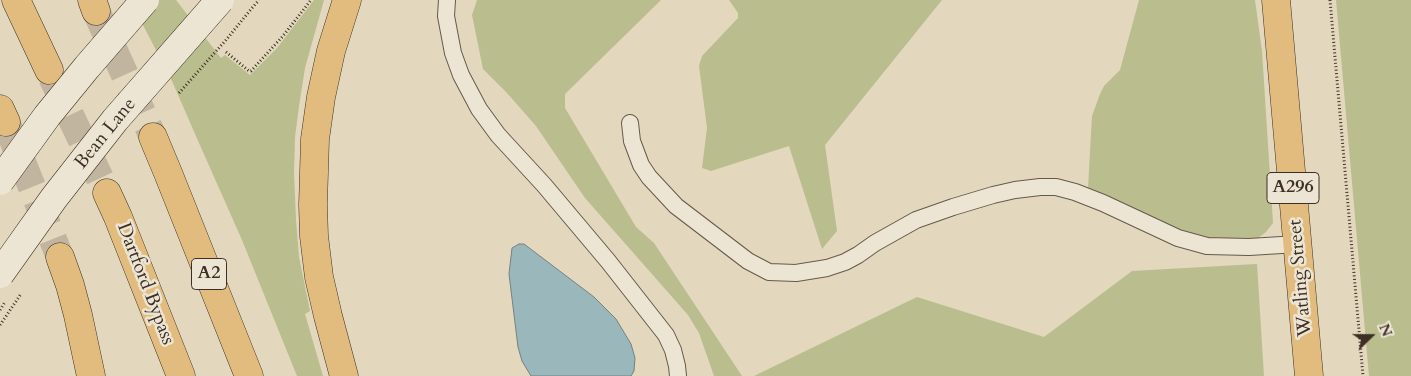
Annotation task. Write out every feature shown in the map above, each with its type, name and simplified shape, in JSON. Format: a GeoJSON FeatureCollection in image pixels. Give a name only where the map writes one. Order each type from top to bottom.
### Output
{"type":"FeatureCollection","features":[{"type":"Feature","properties":{"kind":"main road"},"geometry":{"type":"LineString","coordinates":[[16,0],[49,70]]}},
{"type":"Feature","properties":{"kind":"main road"},"geometry":{"type":"LineString","coordinates":[[0,181],[47,116],[145,0]]}},
{"type":"Feature","properties":{"kind":"main road","name":"Bean Lane"},"geometry":{"type":"LineString","coordinates":[[0,274],[54,198],[115,120],[220,0]]}},
{"type":"Feature","properties":{"kind":"main road"},"geometry":{"type":"LineString","coordinates":[[344,376],[319,277],[314,236],[313,206],[316,139],[321,97],[331,51],[347,0]]}},
{"type":"Feature","properties":{"kind":"main road","name":"Watling Street"},"geometry":{"type":"LineString","coordinates":[[1276,0],[1309,376]]}},
{"type":"Feature","properties":{"kind":"main road","name":"A2"},"geometry":{"type":"LineString","coordinates":[[153,137],[249,376]]}},
{"type":"Feature","properties":{"kind":"main road","name":"Dartford Bypass"},"geometry":{"type":"LineString","coordinates":[[107,193],[180,376]]}},
{"type":"Feature","properties":{"kind":"main road"},"geometry":{"type":"LineString","coordinates":[[60,257],[70,285],[92,376]]}},
{"type":"Feature","properties":{"kind":"lane"},"geometry":{"type":"LineString","coordinates":[[447,0],[446,16],[453,53],[461,75],[479,109],[498,134],[608,261],[666,335],[673,350],[678,376]]}},
{"type":"Feature","properties":{"kind":"lane"},"geometry":{"type":"LineString","coordinates":[[630,123],[632,141],[641,165],[649,178],[676,206],[748,261],[769,272],[796,273],[827,268],[858,255],[916,220],[981,198],[1040,187],[1056,187],[1075,192],[1103,203],[1172,236],[1207,246],[1249,248],[1298,244]]}},
{"type":"Feature","properties":{"kind":"path"},"geometry":{"type":"LineString","coordinates":[[174,99],[259,0]]}},
{"type":"Feature","properties":{"kind":"path"},"geometry":{"type":"LineString","coordinates":[[226,52],[251,71],[283,36],[310,0]]}},
{"type":"Feature","properties":{"kind":"path"},"geometry":{"type":"LineString","coordinates":[[1330,0],[1363,376]]}},
{"type":"Feature","properties":{"kind":"path"},"geometry":{"type":"LineString","coordinates":[[0,326],[22,293]]}},
{"type":"Feature","properties":{"kind":"green space"},"geometry":{"type":"Polygon","coordinates":[[[130,0],[176,0],[221,58],[225,55],[250,75],[277,48],[314,0],[324,0],[305,68],[295,137],[294,173],[299,257],[310,311],[305,314],[323,376],[297,376],[242,240],[172,81],[130,0]]]}},
{"type":"Feature","properties":{"kind":"green space"},"geometry":{"type":"Polygon","coordinates":[[[477,0],[661,0],[565,94],[565,108],[636,227],[654,243],[742,376],[714,376],[699,333],[688,315],[585,198],[536,126],[483,69],[472,15],[477,0]]]}},
{"type":"Feature","properties":{"kind":"green space"},"geometry":{"type":"Polygon","coordinates":[[[729,0],[942,0],[825,145],[837,231],[822,249],[789,146],[711,171],[702,168],[707,128],[699,66],[702,56],[738,18],[738,13],[729,0]]]}},
{"type":"Feature","properties":{"kind":"green space"},"geometry":{"type":"Polygon","coordinates":[[[1139,0],[1255,0],[1262,51],[1273,223],[1266,232],[1250,242],[1222,242],[1179,232],[1088,188],[1092,116],[1104,86],[1120,70],[1139,0]]]}},
{"type":"Feature","properties":{"kind":"green space"},"geometry":{"type":"Polygon","coordinates":[[[1336,0],[1411,0],[1411,376],[1369,376],[1336,0]]]}},
{"type":"Feature","properties":{"kind":"green space"},"geometry":{"type":"Polygon","coordinates":[[[1257,264],[1264,376],[754,376],[917,297],[1044,337],[1132,271],[1257,264]]]}},
{"type":"Feature","properties":{"kind":"water"},"geometry":{"type":"Polygon","coordinates":[[[519,244],[524,244],[594,297],[616,319],[631,344],[635,358],[634,371],[631,376],[531,376],[522,361],[518,347],[509,274],[512,248],[519,244]]]}},
{"type":"Feature","properties":{"kind":"tunnel"},"geometry":{"type":"LineString","coordinates":[[96,11],[153,137]]}},
{"type":"Feature","properties":{"kind":"tunnel"},"geometry":{"type":"LineString","coordinates":[[52,77],[107,193]]}},
{"type":"Feature","properties":{"kind":"tunnel"},"geometry":{"type":"LineString","coordinates":[[6,122],[60,257]]}}]}
